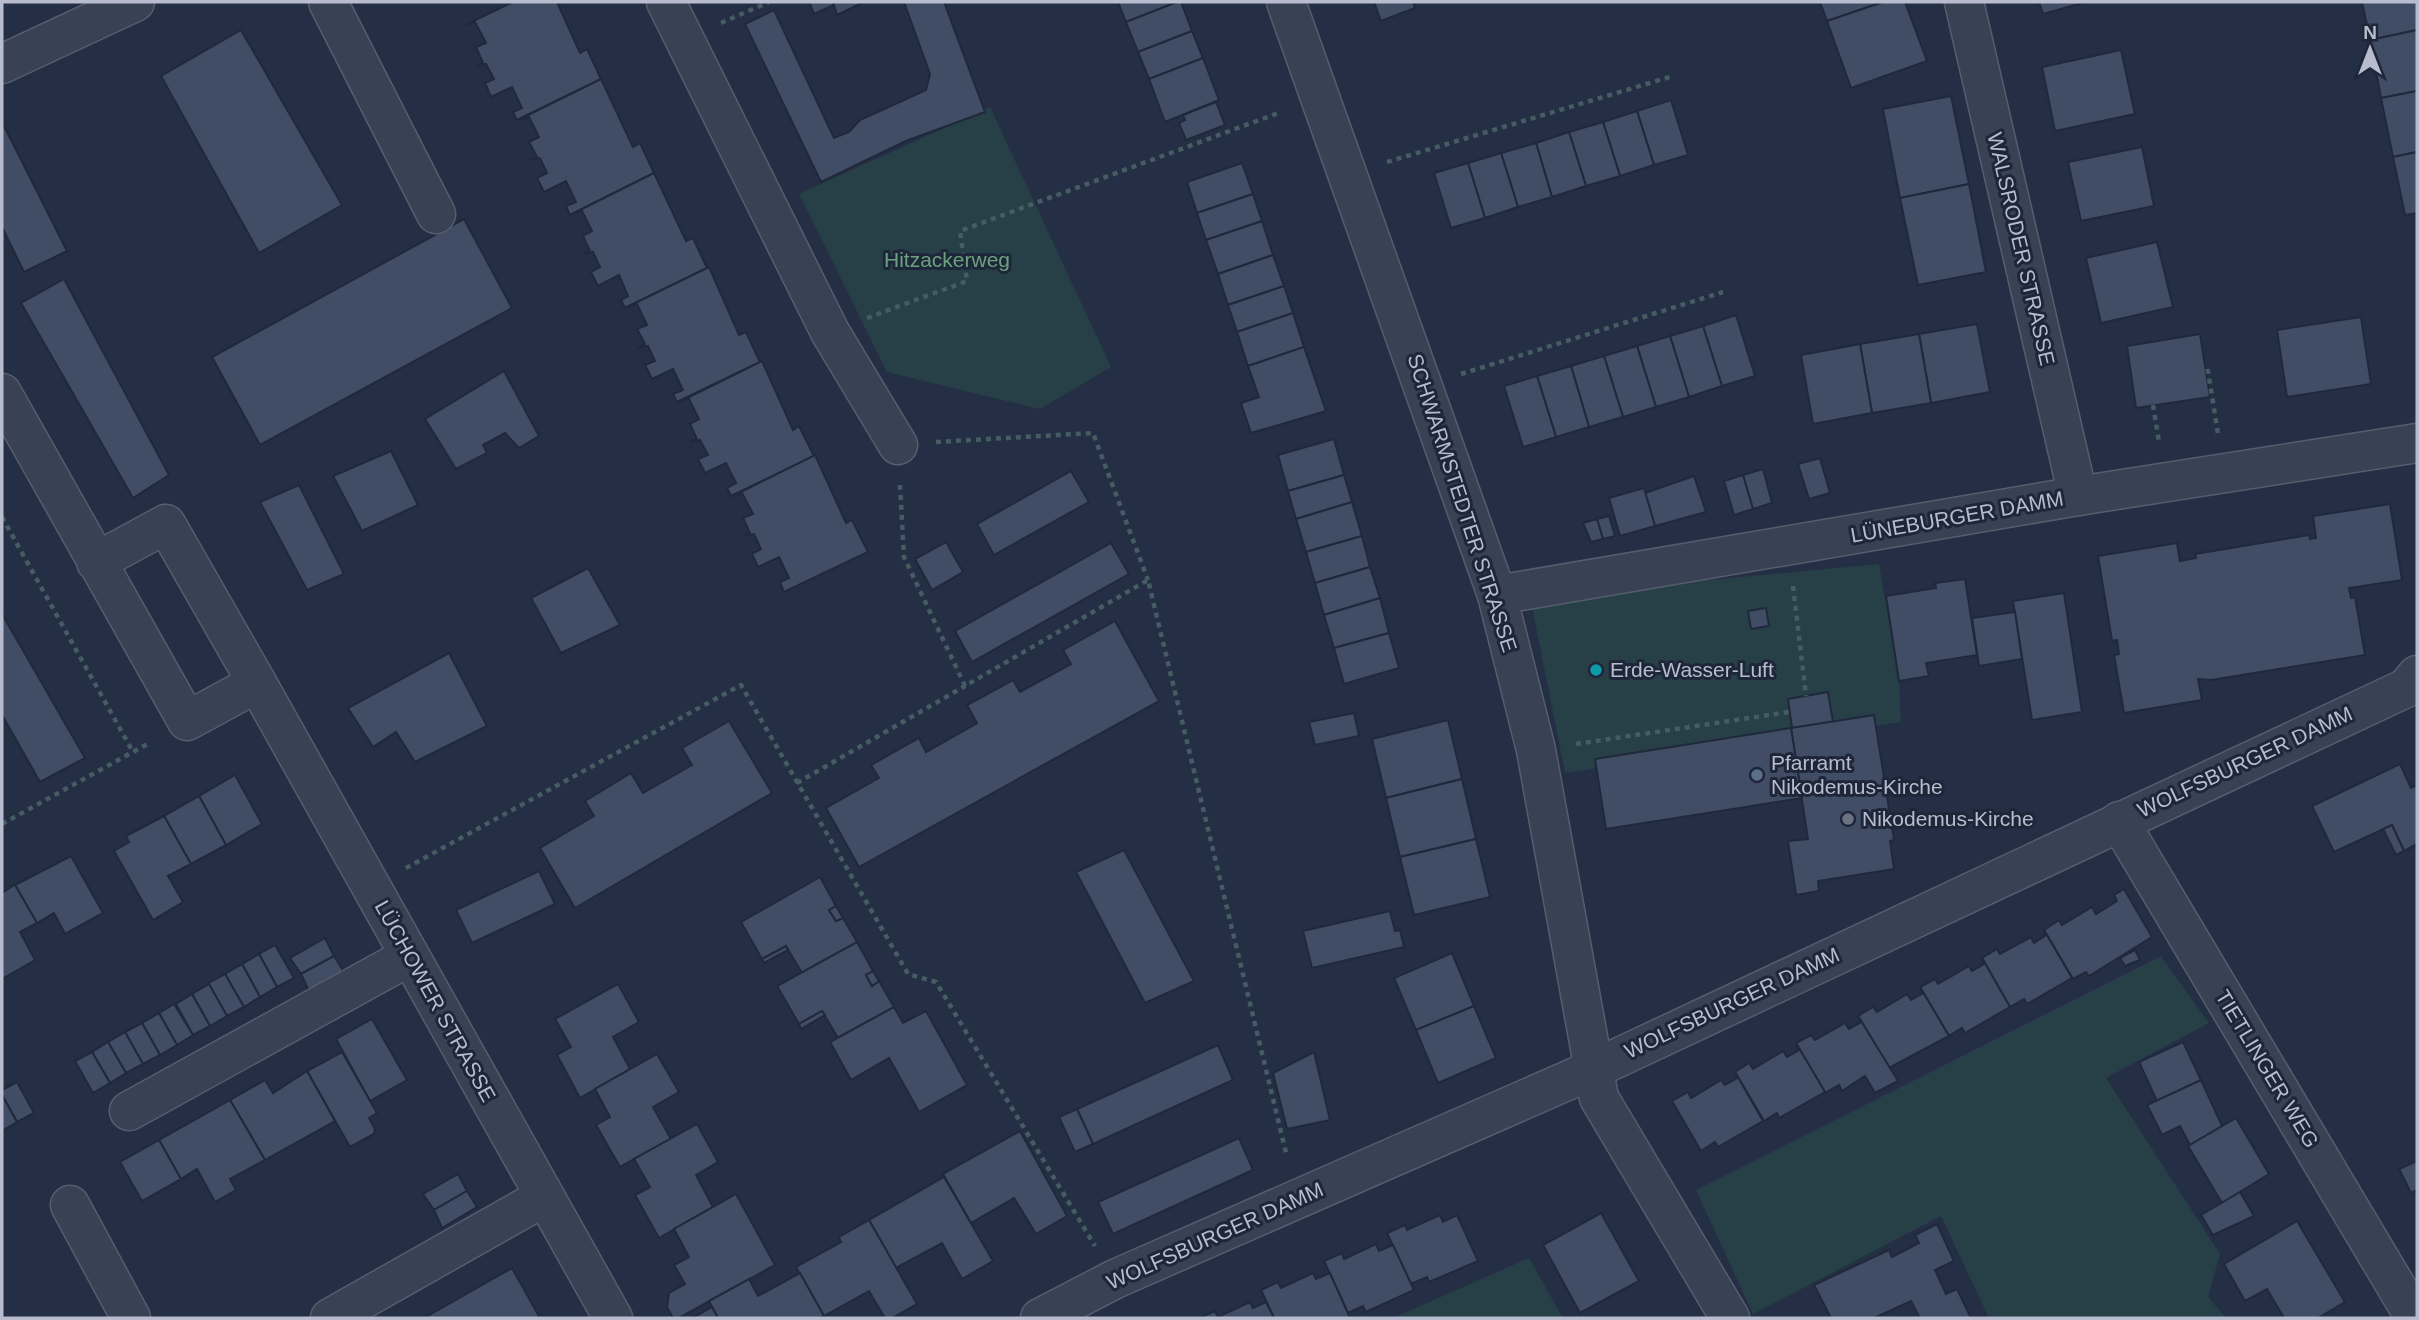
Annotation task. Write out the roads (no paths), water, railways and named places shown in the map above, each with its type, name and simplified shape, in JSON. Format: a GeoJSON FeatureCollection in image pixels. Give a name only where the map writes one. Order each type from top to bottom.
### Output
{"type":"FeatureCollection","features":[{"type":"Feature","properties":{"kind":"street"},"geometry":{"type":"LineString","coordinates":[[2,64],[135,2]]}},
{"type":"Feature","properties":{"kind":"street"},"geometry":{"type":"LineString","coordinates":[[328,2],[436,214]]}},
{"type":"Feature","properties":{"kind":"street"},"geometry":{"type":"LineString","coordinates":[[666,2],[830,332],[898,445]]}},
{"type":"Feature","properties":{"kind":"street","name":"SCHWARMSTEDTER STRASSE"},"geometry":{"type":"LineString","coordinates":[[1286,2],[1497,595],[1536,750],[1599,1098],[1730,1318]]}},
{"type":"Feature","properties":{"kind":"street","name":"WALSRODER STRASSE"},"geometry":{"type":"LineString","coordinates":[[1964,2],[2078,496]]}},
{"type":"Feature","properties":{"kind":"street"},"geometry":{"type":"LineString","coordinates":[[2,393],[187,721],[257,683]]}},
{"type":"Feature","properties":{"kind":"street","name":"LÜNEBURGER DAMM"},"geometry":{"type":"LineString","coordinates":[[1497,595],[2078,496],[2417,443]]}},
{"type":"Feature","properties":{"kind":"street","name":"LÜCHOWER STRASSE"},"geometry":{"type":"LineString","coordinates":[[96,562],[166,524],[613,1318]]}},
{"type":"Feature","properties":{"kind":"street","name":"WOLFSBURGER DAMM"},"geometry":{"type":"LineString","coordinates":[[1043,1318],[1115,1279],[1594,1069],[2406,688],[2417,675]]}},
{"type":"Feature","properties":{"kind":"street","name":"TIETLINGER WEG"},"geometry":{"type":"LineString","coordinates":[[2119,821],[2415,1318]]}},
{"type":"Feature","properties":{"kind":"street"},"geometry":{"type":"LineString","coordinates":[[128,1111],[410,956]]}},
{"type":"Feature","properties":{"kind":"street"},"geometry":{"type":"LineString","coordinates":[[330,1318],[544,1197]]}},
{"type":"Feature","properties":{"kind":"street"},"geometry":{"type":"LineString","coordinates":[[70,1205],[131,1318]]}},
{"type":"Feature","properties":{"kind":"place","name":"Erde-Wasser-Luft"},"geometry":{"type":"Point","coordinates":[1596,670]}},
{"type":"Feature","properties":{"kind":"place","name":"Pfarramt Nikodemus-Kirche"},"geometry":{"type":"Point","coordinates":[1757,775]}},
{"type":"Feature","properties":{"kind":"place","name":"Nikodemus-Kirche"},"geometry":{"type":"Point","coordinates":[1848,819]}},
{"type":"Feature","properties":{"kind":"park label","name":"Hitzackerweg"},"geometry":{"type":"Point","coordinates":[947,260]}}]}
